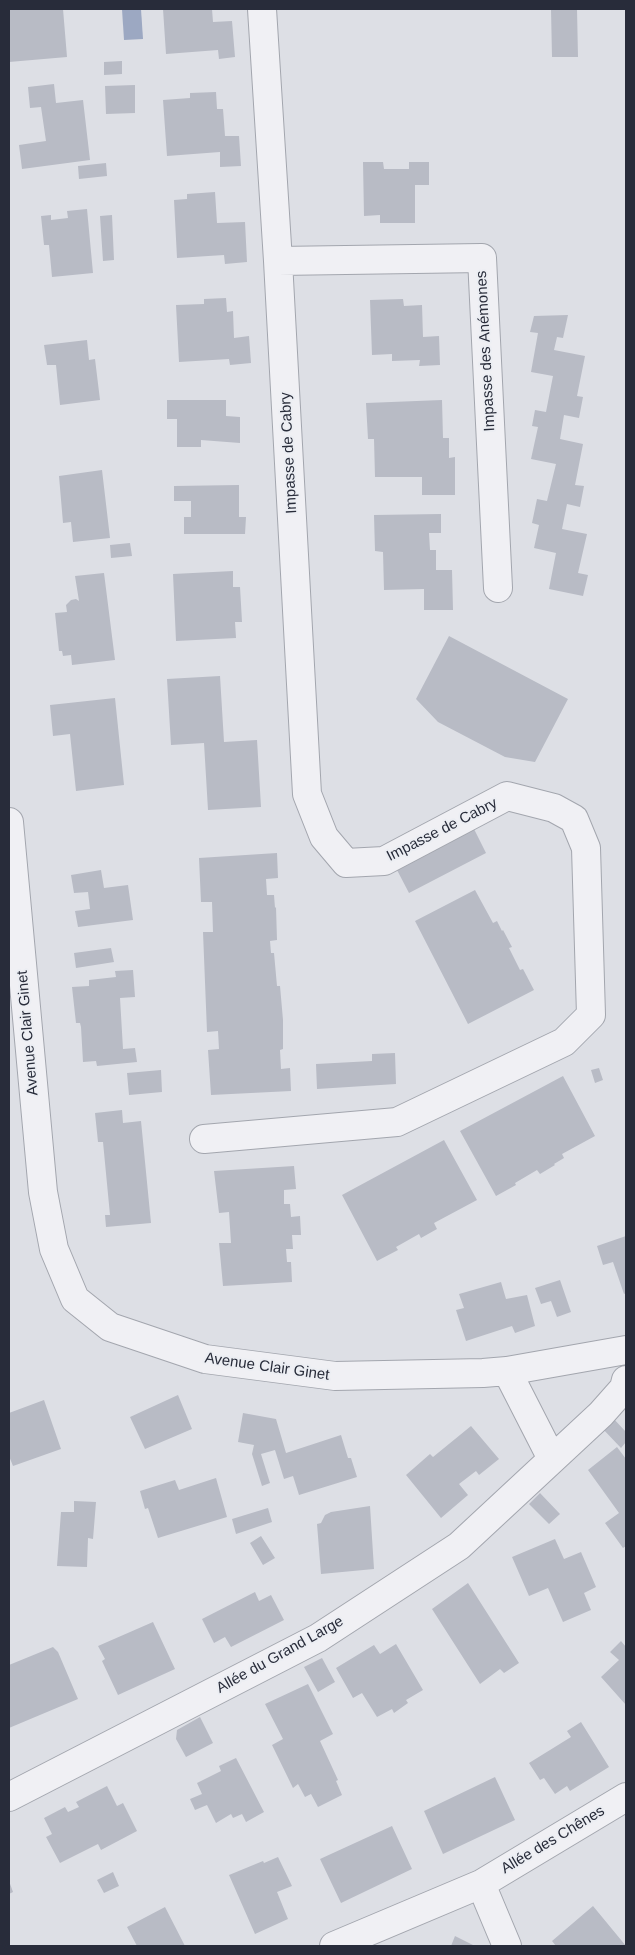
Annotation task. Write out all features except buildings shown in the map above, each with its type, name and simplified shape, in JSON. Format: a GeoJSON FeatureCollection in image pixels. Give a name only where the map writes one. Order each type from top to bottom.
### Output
{"type":"FeatureCollection","features":[{"type":"Feature","properties":{"kind":"street","name":"Impasse de Cabry"},"geometry":{"type":"LineString","coordinates":[[204,1138],[397,1122],[564,1042],[591,1015],[586,848],[574,819],[554,808],[507,796],[384,861],[346,863],[324,837],[307,794],[278,261],[262,9]]}},
{"type":"Feature","properties":{"kind":"street","name":"Impasse des Anémones"},"geometry":{"type":"LineString","coordinates":[[278,261],[482,258],[498,588]]}},
{"type":"Feature","properties":{"kind":"street","name":"Avenue Clair Ginet"},"geometry":{"type":"LineString","coordinates":[[9,822],[43,1192],[54,1249],[75,1299],[110,1327],[205,1359],[335,1376],[507,1371],[626,1350]]}},
{"type":"Feature","properties":{"kind":"street"},"geometry":{"type":"LineString","coordinates":[[507,1371],[552,1459]]}},
{"type":"Feature","properties":{"kind":"street","name":"Allée du Grand Large"},"geometry":{"type":"LineString","coordinates":[[9,1797],[318,1638],[459,1546],[601,1414],[624,1388],[626,1380]]}},
{"type":"Feature","properties":{"kind":"street","name":"Allée des Chênes"},"geometry":{"type":"LineString","coordinates":[[334,1946],[481,1884],[626,1797]]}},
{"type":"Feature","properties":{"kind":"street"},"geometry":{"type":"LineString","coordinates":[[481,1884],[508,1946]]}},
{"type":"Feature","properties":{"kind":"water"},"geometry":{"type":"Polygon","coordinates":[[[122,9],[141,9],[143,39],[124,40],[122,9]]]}}]}
